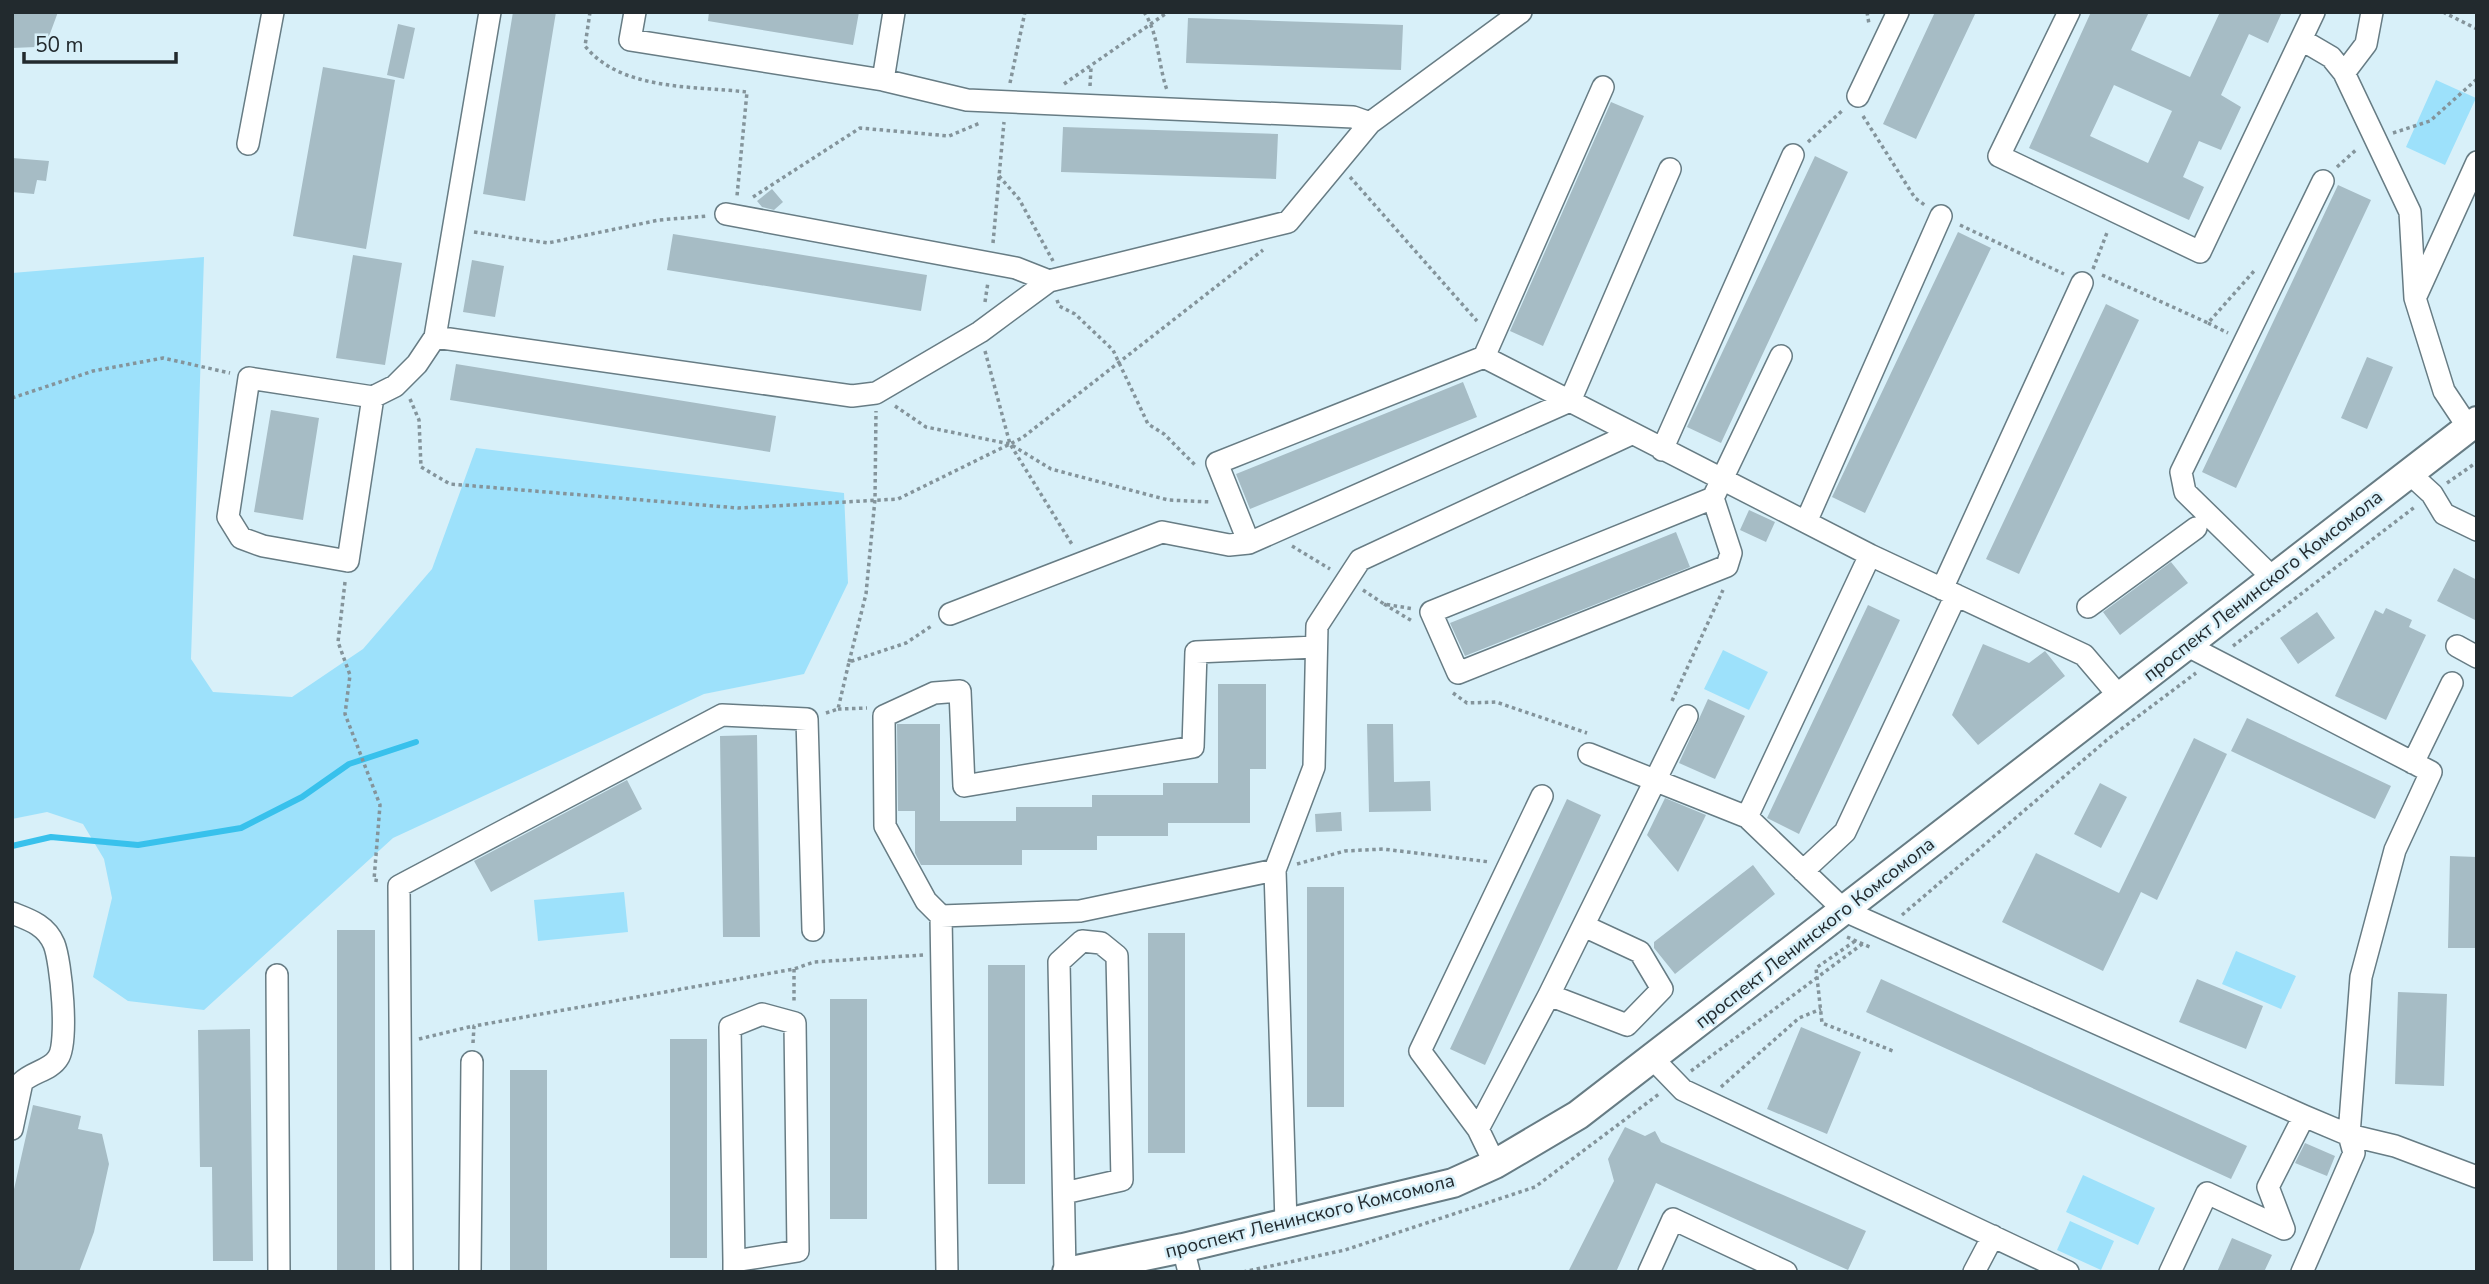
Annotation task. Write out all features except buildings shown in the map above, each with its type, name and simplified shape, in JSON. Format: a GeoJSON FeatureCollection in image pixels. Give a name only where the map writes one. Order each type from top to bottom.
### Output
{"type":"FeatureCollection","features":[{"type":"Feature","properties":{"kind":"main road","name":"проспект Ленинского Комсомола"},"geometry":{"type":"LineString","coordinates":[[1066,1272],[1186,1260],[1286,1223],[1453,1182],[1495,1164],[1578,1115],[2472,424]]}},
{"type":"Feature","properties":{"kind":"street"},"geometry":{"type":"LineString","coordinates":[[247,144],[273,12]]}},
{"type":"Feature","properties":{"kind":"street"},"geometry":{"type":"LineString","coordinates":[[380,393],[249,378],[228,517],[241,538],[263,546],[348,561],[380,393],[418,364],[435,337],[490,12]]}},
{"type":"Feature","properties":{"kind":"street"},"geometry":{"type":"LineString","coordinates":[[635,12],[630,40],[883,80],[967,100],[1353,117],[1370,123]]}},
{"type":"Feature","properties":{"kind":"street"},"geometry":{"type":"LineString","coordinates":[[883,80],[894,12]]}},
{"type":"Feature","properties":{"kind":"street"},"geometry":{"type":"LineString","coordinates":[[435,337],[852,396],[876,393],[980,332],[1049,281],[1288,222],[1370,123],[1521,12]]}},
{"type":"Feature","properties":{"kind":"street"},"geometry":{"type":"LineString","coordinates":[[1858,96],[1898,12]]}},
{"type":"Feature","properties":{"kind":"street"},"geometry":{"type":"LineString","coordinates":[[2069,12],[1999,156],[2200,252],[2314,12]]}},
{"type":"Feature","properties":{"kind":"street"},"geometry":{"type":"LineString","coordinates":[[2344,73],[2366,44],[2372,12]]}},
{"type":"Feature","properties":{"kind":"street"},"geometry":{"type":"LineString","coordinates":[[2302,40],[2331,57],[2344,73],[2410,212],[2415,298],[2444,391],[2472,424]]}},
{"type":"Feature","properties":{"kind":"street"},"geometry":{"type":"LineString","coordinates":[[1249,543],[1217,463],[1488,347],[1603,87]]}},
{"type":"Feature","properties":{"kind":"street"},"geometry":{"type":"LineString","coordinates":[[1662,450],[1794,155]]}},
{"type":"Feature","properties":{"kind":"street"},"geometry":{"type":"LineString","coordinates":[[2415,298],[2477,162]]}},
{"type":"Feature","properties":{"kind":"street"},"geometry":{"type":"LineString","coordinates":[[950,614],[1162,532],[1229,545],[1249,543],[1570,401],[1670,169]]}},
{"type":"Feature","properties":{"kind":"street"},"geometry":{"type":"LineString","coordinates":[[2273,578],[2185,492],[2181,472],[2323,181]]}},
{"type":"Feature","properties":{"kind":"street"},"geometry":{"type":"LineString","coordinates":[[731,211],[1016,268],[1049,281]]}},
{"type":"Feature","properties":{"kind":"street"},"geometry":{"type":"LineString","coordinates":[[1806,522],[1941,216]]}},
{"type":"Feature","properties":{"kind":"street"},"geometry":{"type":"LineString","coordinates":[[1803,872],[1845,832],[2087,276]]}},
{"type":"Feature","properties":{"kind":"street"},"geometry":{"type":"LineString","coordinates":[[1488,347],[1570,401],[1662,450],[1718,489],[1806,522],[1870,555],[2084,655],[2119,696]]}},
{"type":"Feature","properties":{"kind":"street"},"geometry":{"type":"LineString","coordinates":[[1718,489],[1431,612],[1458,673],[1727,566],[1731,552],[1718,489],[1781,356]]}},
{"type":"Feature","properties":{"kind":"street"},"geometry":{"type":"LineString","coordinates":[[1286,1223],[1275,870],[1314,767],[1317,626],[1360,560],[1631,435]]}},
{"type":"Feature","properties":{"kind":"street"},"geometry":{"type":"LineString","coordinates":[[2409,472],[2432,494],[2444,514],[2477,530]]}},
{"type":"Feature","properties":{"kind":"street"},"geometry":{"type":"LineString","coordinates":[[2088,607],[2196,528]]}},
{"type":"Feature","properties":{"kind":"street"},"geometry":{"type":"LineString","coordinates":[[1747,817],[1870,555]]}},
{"type":"Feature","properties":{"kind":"street"},"geometry":{"type":"LineString","coordinates":[[2186,645],[2431,772],[2395,850],[2361,977],[2349,1135],[2354,1153],[2302,1272]]}},
{"type":"Feature","properties":{"kind":"street"},"geometry":{"type":"LineString","coordinates":[[2457,646],[2477,657]]}},
{"type":"Feature","properties":{"kind":"street"},"geometry":{"type":"LineString","coordinates":[[947,1272],[941,916],[926,901],[885,826],[884,716],[934,693],[960,691],[964,786],[1193,747],[1196,652],[1317,647]]}},
{"type":"Feature","properties":{"kind":"street"},"geometry":{"type":"LineString","coordinates":[[2413,762],[2452,683]]}},
{"type":"Feature","properties":{"kind":"street"},"geometry":{"type":"LineString","coordinates":[[1478,1129],[1549,995],[1656,779],[1678,712]]}},
{"type":"Feature","properties":{"kind":"street"},"geometry":{"type":"LineString","coordinates":[[402,1272],[399,886],[722,715],[807,719],[813,930]]}},
{"type":"Feature","properties":{"kind":"street"},"geometry":{"type":"LineString","coordinates":[[1594,745],[1656,779],[1747,817],[1845,911],[2349,1135],[2395,1146],[2477,1177]]}},
{"type":"Feature","properties":{"kind":"street"},"geometry":{"type":"LineString","coordinates":[[1495,1164],[1478,1129],[1420,1051],[1542,796]]}},
{"type":"Feature","properties":{"kind":"street"},"geometry":{"type":"LineString","coordinates":[[941,916],[1080,911],[1275,870]]}},
{"type":"Feature","properties":{"kind":"street"},"geometry":{"type":"LineString","coordinates":[[12,912],[39,923],[54,945],[61,984],[62,1047],[58,1058],[22,1082],[12,1129]]}},
{"type":"Feature","properties":{"kind":"street"},"geometry":{"type":"LineString","coordinates":[[1549,995],[1627,1025],[1662,989],[1640,953],[1584,926]]}},
{"type":"Feature","properties":{"kind":"street"},"geometry":{"type":"LineString","coordinates":[[1064,1193],[1122,1180],[1117,956],[1101,943],[1082,941],[1059,962],[1064,1193],[1066,1272]]}},
{"type":"Feature","properties":{"kind":"street"},"geometry":{"type":"LineString","coordinates":[[277,975],[279,1272]]}},
{"type":"Feature","properties":{"kind":"street"},"geometry":{"type":"LineString","coordinates":[[762,1014],[795,1023],[798,1251],[734,1267],[730,1027],[762,1014]]}},
{"type":"Feature","properties":{"kind":"street"},"geometry":{"type":"LineString","coordinates":[[1653,1059],[1683,1090],[2006,1236],[2068,1272]]}},
{"type":"Feature","properties":{"kind":"street"},"geometry":{"type":"LineString","coordinates":[[470,1272],[472,1062]]}},
{"type":"Feature","properties":{"kind":"street"},"geometry":{"type":"LineString","coordinates":[[2284,1229],[2268,1187],[2304,1116]]}},
{"type":"Feature","properties":{"kind":"street"},"geometry":{"type":"LineString","coordinates":[[2170,1272],[2207,1193],[2316,1243]]}},
{"type":"Feature","properties":{"kind":"street"},"geometry":{"type":"LineString","coordinates":[[1649,1272],[1673,1219],[1786,1272]]}},
{"type":"Feature","properties":{"kind":"street"},"geometry":{"type":"LineString","coordinates":[[1974,1272],[2006,1236]]}},
{"type":"Feature","properties":{"kind":"path"},"geometry":{"type":"LineString","coordinates":[[590,12],[585,46],[606,66],[635,78],[747,92],[731,211]]}},
{"type":"Feature","properties":{"kind":"path"},"geometry":{"type":"LineString","coordinates":[[1144,12],[1152,23],[1159,70],[1172,109]]}},
{"type":"Feature","properties":{"kind":"path"},"geometry":{"type":"LineString","coordinates":[[1061,86],[1167,12]]}},
{"type":"Feature","properties":{"kind":"path"},"geometry":{"type":"LineString","coordinates":[[2443,12],[2477,29]]}},
{"type":"Feature","properties":{"kind":"path"},"geometry":{"type":"LineString","coordinates":[[2323,181],[2351,152],[2376,138],[2430,121],[2477,79]]}},
{"type":"Feature","properties":{"kind":"path"},"geometry":{"type":"LineString","coordinates":[[1794,155],[1858,96],[1864,121],[1915,198],[1941,216],[2087,276],[2208,323],[2263,262]]}},
{"type":"Feature","properties":{"kind":"path"},"geometry":{"type":"LineString","coordinates":[[453,229],[548,243],[659,220],[731,211],[860,128],[948,136],[982,122]]}},
{"type":"Feature","properties":{"kind":"path"},"geometry":{"type":"LineString","coordinates":[[1338,163],[1488,347]]}},
{"type":"Feature","properties":{"kind":"path"},"geometry":{"type":"LineString","coordinates":[[999,176],[1019,199],[1055,266],[1049,281],[1059,306],[1075,314],[1113,350],[1148,424],[1164,434],[1197,467],[1224,480]]}},
{"type":"Feature","properties":{"kind":"path"},"geometry":{"type":"LineString","coordinates":[[1342,188],[1353,180]]}},
{"type":"Feature","properties":{"kind":"path"},"geometry":{"type":"LineString","coordinates":[[2087,276],[2114,211]]}},
{"type":"Feature","properties":{"kind":"path"},"geometry":{"type":"LineString","coordinates":[[380,393],[409,397],[419,420],[421,467],[450,484],[738,508],[898,499],[1022,438],[1265,249]]}},
{"type":"Feature","properties":{"kind":"path"},"geometry":{"type":"LineString","coordinates":[[12,398],[93,371],[163,358],[249,378]]}},
{"type":"Feature","properties":{"kind":"path"},"geometry":{"type":"LineString","coordinates":[[838,709],[866,594],[875,499],[876,393]]}},
{"type":"Feature","properties":{"kind":"path"},"geometry":{"type":"LineString","coordinates":[[876,393],[926,427],[1010,444],[1051,469],[1168,500],[1202,500],[1236,510]]}},
{"type":"Feature","properties":{"kind":"path"},"geometry":{"type":"LineString","coordinates":[[348,561],[338,642],[350,675],[345,714],[380,805],[374,880],[399,886]]}},
{"type":"Feature","properties":{"kind":"path"},"geometry":{"type":"LineString","coordinates":[[1678,712],[1728,581],[1727,566]]}},
{"type":"Feature","properties":{"kind":"path"},"geometry":{"type":"LineString","coordinates":[[1384,604],[1422,628]]}},
{"type":"Feature","properties":{"kind":"path"},"geometry":{"type":"LineString","coordinates":[[849,663],[906,643],[950,614]]}},
{"type":"Feature","properties":{"kind":"path"},"geometry":{"type":"LineString","coordinates":[[1449,684],[1454,695],[1467,703],[1496,702],[1594,745]]}},
{"type":"Feature","properties":{"kind":"path"},"geometry":{"type":"LineString","coordinates":[[807,719],[838,709],[866,707]]}},
{"type":"Feature","properties":{"kind":"path"},"geometry":{"type":"LineString","coordinates":[[1275,870],[1345,851],[1383,849],[1509,864]]}},
{"type":"Feature","properties":{"kind":"path"},"geometry":{"type":"LineString","coordinates":[[1855,940],[1816,968],[1822,1023],[1893,1051]]}},
{"type":"Feature","properties":{"kind":"path"},"geometry":{"type":"LineString","coordinates":[[400,1043],[474,1026],[794,969],[814,962],[942,954]]}},
{"type":"Feature","properties":{"kind":"path"},"geometry":{"type":"LineString","coordinates":[[794,969],[795,1023]]}},
{"type":"Feature","properties":{"kind":"path"},"geometry":{"type":"LineString","coordinates":[[1706,1101],[1799,1018],[1821,1009]]}},
{"type":"Feature","properties":{"kind":"path"},"geometry":{"type":"LineString","coordinates":[[472,1062],[474,1026]]}},
{"type":"Feature","properties":{"kind":"shaded area"},"geometry":{"type":"Polygon","coordinates":[[[2436,80],[2476,98],[2445,165],[2406,147],[2436,80]]]}},
{"type":"Feature","properties":{"kind":"shaded area"},"geometry":{"type":"Polygon","coordinates":[[[204,257],[191,659],[213,692],[292,697],[363,649],[432,569],[476,448],[844,493],[848,583],[804,674],[704,694],[393,838],[204,1010],[128,1001],[93,977],[112,898],[104,859],[83,824],[47,812],[12,819],[12,273],[204,257]]]}},
{"type":"Feature","properties":{"kind":"shaded area"},"geometry":{"type":"Polygon","coordinates":[[[1723,650],[1768,672],[1749,710],[1704,689],[1723,650]]]}},
{"type":"Feature","properties":{"kind":"shaded area"},"geometry":{"type":"Polygon","coordinates":[[[624,892],[628,932],[538,941],[534,900],[624,892]]]}},
{"type":"Feature","properties":{"kind":"shaded area"},"geometry":{"type":"Polygon","coordinates":[[[2236,951],[2296,976],[2281,1009],[2222,984],[2236,951]]]}},
{"type":"Feature","properties":{"kind":"shaded area"},"geometry":{"type":"Polygon","coordinates":[[[2083,1175],[2155,1208],[2138,1245],[2066,1212],[2083,1175]]]}},
{"type":"Feature","properties":{"kind":"shaded area"},"geometry":{"type":"Polygon","coordinates":[[[2070,1221],[2114,1241],[2101,1270],[2057,1250],[2070,1221]]]}},
{"type":"Feature","properties":{"kind":"waterway"},"geometry":{"type":"LineString","coordinates":[[12,846],[51,837],[138,845],[241,828],[302,797],[349,764],[416,742]]}}]}
